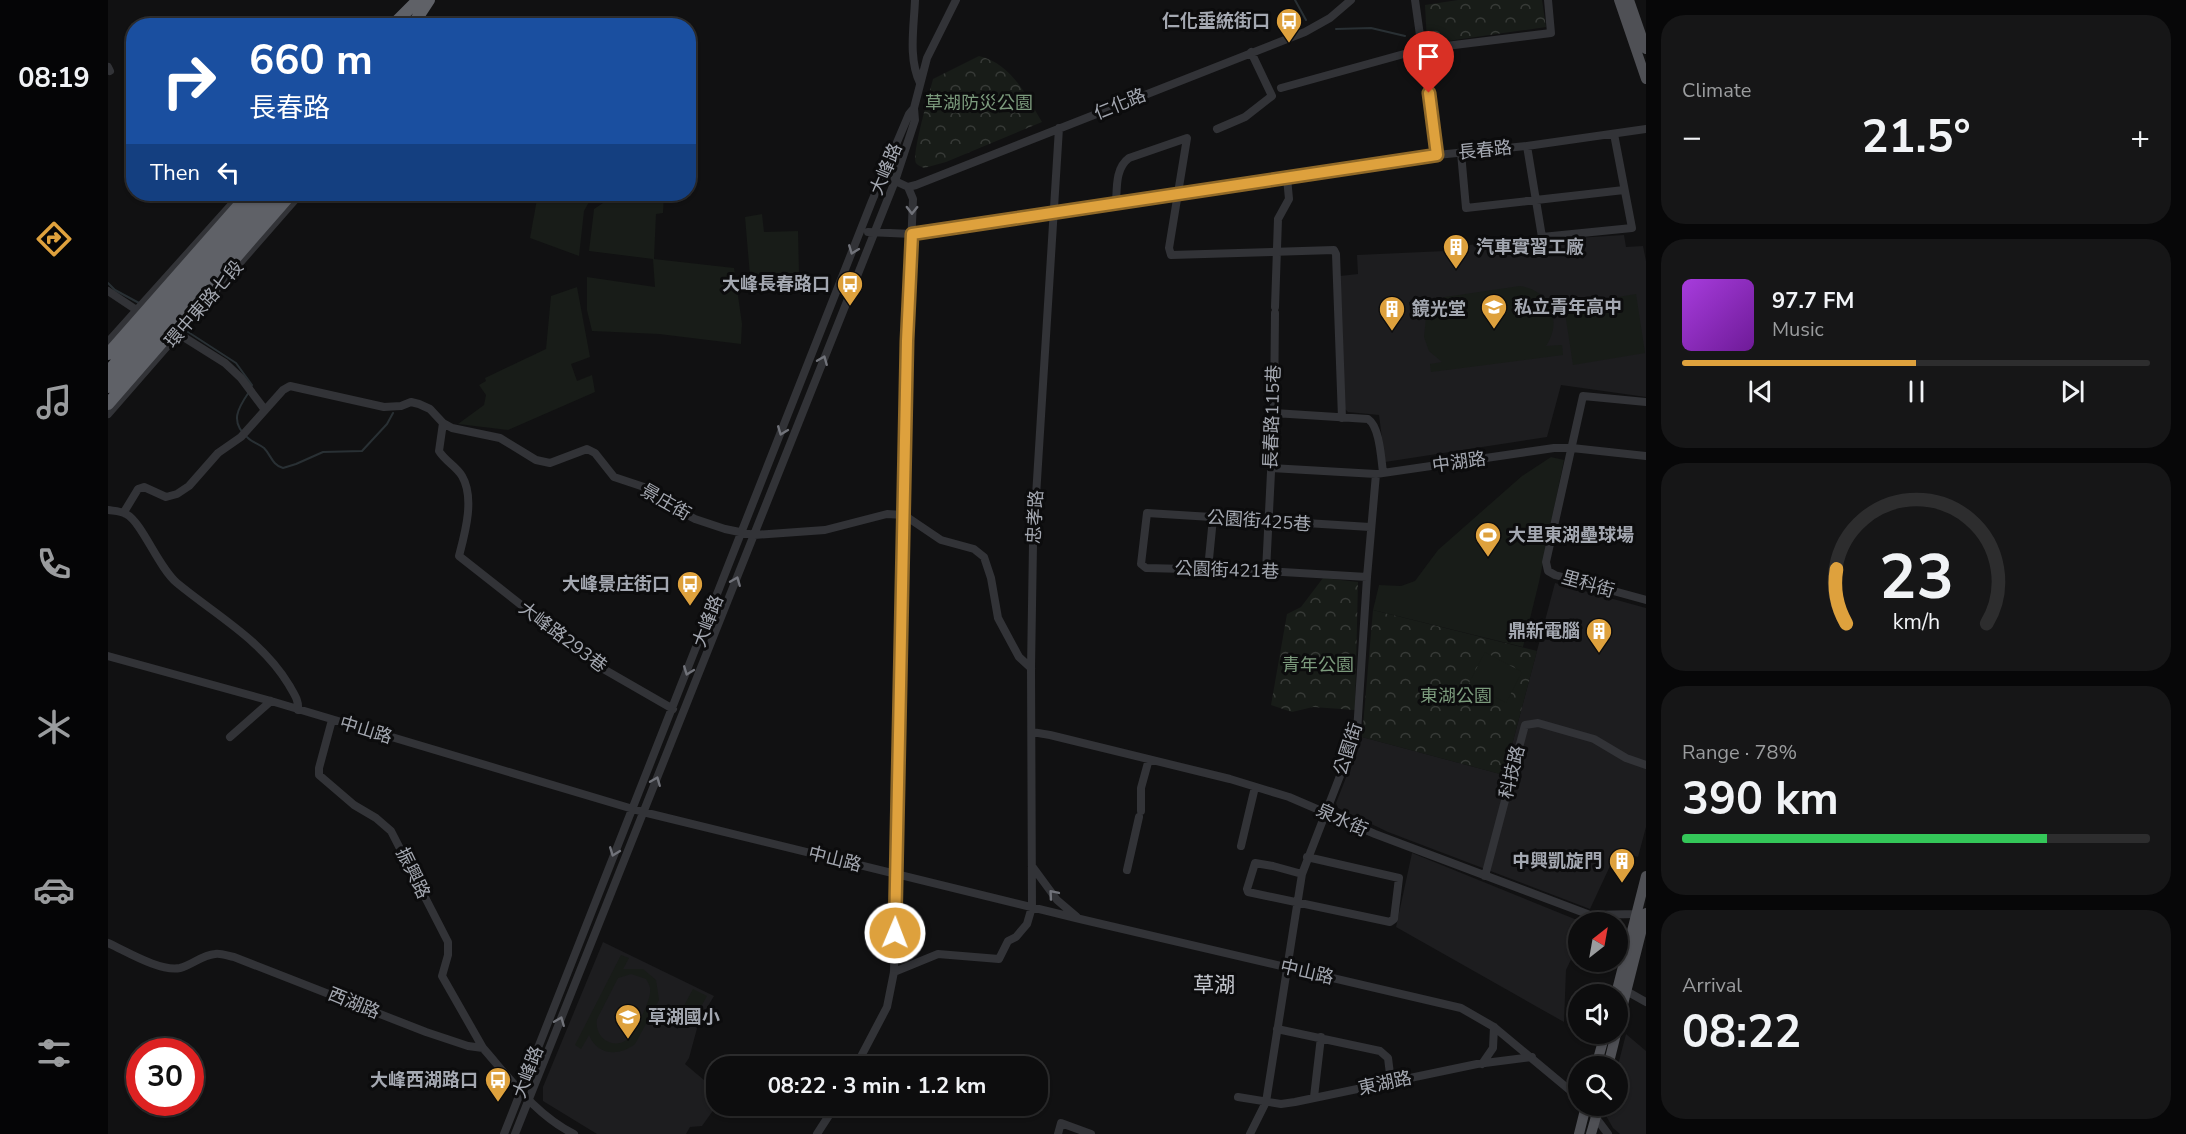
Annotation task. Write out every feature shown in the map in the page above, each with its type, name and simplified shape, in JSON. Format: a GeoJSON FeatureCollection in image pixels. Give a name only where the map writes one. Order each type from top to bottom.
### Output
{"type":"FeatureCollection","features":[{"type":"Feature","properties":{"kind":"highway"},"geometry":{"type":"LineString","coordinates":[[418,18],[422,2]]}},
{"type":"Feature","properties":{"kind":"highway"},"geometry":{"type":"LineString","coordinates":[[403,18],[422,2]]}},
{"type":"Feature","properties":{"kind":"highway"},"geometry":{"type":"LineString","coordinates":[[407,18],[422,2]]}},
{"type":"Feature","properties":{"kind":"highway"},"geometry":{"type":"LineString","coordinates":[[108,354],[243,201]]}},
{"type":"Feature","properties":{"kind":"highway"},"geometry":{"type":"LineString","coordinates":[[108,372],[257,201]]}},
{"type":"Feature","properties":{"kind":"highway"},"geometry":{"type":"LineString","coordinates":[[108,389],[273,201]]}},
{"type":"Feature","properties":{"kind":"highway"},"geometry":{"type":"LineString","coordinates":[[108,404],[285,201]]}},
{"type":"Feature","properties":{"kind":"main road"},"geometry":{"type":"LineString","coordinates":[[1619,0],[1643,45]]}},
{"type":"Feature","properties":{"kind":"main road"},"geometry":{"type":"LineString","coordinates":[[1629,0],[1643,45],[1646,79]]}},
{"type":"Feature","properties":{"kind":"main road"},"geometry":{"type":"LineString","coordinates":[[1622,984],[1643,934],[1642,912],[1646,876]]}},
{"type":"Feature","properties":{"kind":"main road"},"geometry":{"type":"LineString","coordinates":[[1622,984],[1642,912]]}},
{"type":"Feature","properties":{"kind":"main road"},"geometry":{"type":"LineString","coordinates":[[1579,1134],[1584,1116]]}},
{"type":"Feature","properties":{"kind":"main road"},"geometry":{"type":"LineString","coordinates":[[1591,1134],[1596,1116]]}},
{"type":"Feature","properties":{"kind":"street","name":"大峰路"},"geometry":{"type":"LineString","coordinates":[[515,1134],[895,181],[915,120],[914,108],[920,83],[913,61],[915,0]]}},
{"type":"Feature","properties":{"kind":"street"},"geometry":{"type":"LineString","coordinates":[[920,83],[931,49],[956,0]]}},
{"type":"Feature","properties":{"kind":"street","name":"仁化路"},"geometry":{"type":"LineString","coordinates":[[908,187],[1305,32],[1330,18],[1351,0]]}},
{"type":"Feature","properties":{"kind":"street"},"geometry":{"type":"LineString","coordinates":[[1415,0],[1437,155]]}},
{"type":"Feature","properties":{"kind":"street"},"geometry":{"type":"LineString","coordinates":[[1217,129],[1245,117],[1277,91],[1422,49],[1551,33],[1548,0]]}},
{"type":"Feature","properties":{"kind":"street"},"geometry":{"type":"LineString","coordinates":[[394,18],[404,10],[422,2]]}},
{"type":"Feature","properties":{"kind":"street"},"geometry":{"type":"LineString","coordinates":[[398,18],[404,10]]}},
{"type":"Feature","properties":{"kind":"street"},"geometry":{"type":"LineString","coordinates":[[1251,52],[1277,91]]}},
{"type":"Feature","properties":{"kind":"street","name":"大峰路"},"geometry":{"type":"LineString","coordinates":[[504,1134],[861,230],[909,114],[914,108]]}},
{"type":"Feature","properties":{"kind":"street","name":"忠孝路"},"geometry":{"type":"LineString","coordinates":[[1032,907],[1033,544],[1059,128]]}},
{"type":"Feature","properties":{"kind":"street","name":"長春路"},"geometry":{"type":"LineString","coordinates":[[861,230],[873,233],[912,234],[1437,155],[1527,146],[1646,129]]}},
{"type":"Feature","properties":{"kind":"street"},"geometry":{"type":"LineString","coordinates":[[1527,146],[1542,237],[1632,228],[1614,134]]}},
{"type":"Feature","properties":{"kind":"street"},"geometry":{"type":"LineString","coordinates":[[1116,204],[1119,170],[1123,162],[1187,138],[1168,248],[1171,255],[1334,250],[1339,313],[1342,418]]}},
{"type":"Feature","properties":{"kind":"street"},"geometry":{"type":"LineString","coordinates":[[1461,153],[1466,208],[1624,190]]}},
{"type":"Feature","properties":{"kind":"street"},"geometry":{"type":"LineString","coordinates":[[861,1056],[887,1007],[894,972],[897,874],[896,828],[907,341],[913,199],[908,187],[884,176]]}},
{"type":"Feature","properties":{"kind":"street","name":"長春路115巷"},"geometry":{"type":"LineString","coordinates":[[1266,571],[1274,413],[1278,219],[1289,199],[1287,178]]}},
{"type":"Feature","properties":{"kind":"street"},"geometry":{"type":"LineString","coordinates":[[108,342],[235,201]]}},
{"type":"Feature","properties":{"kind":"street","name":"環中東路七段"},"geometry":{"type":"LineString","coordinates":[[108,367],[252,201]]}},
{"type":"Feature","properties":{"kind":"street","name":"環中東路七段"},"geometry":{"type":"LineString","coordinates":[[108,389],[273,201]]}},
{"type":"Feature","properties":{"kind":"street","name":"環中東路七段"},"geometry":{"type":"LineString","coordinates":[[108,414],[294,201]]}},
{"type":"Feature","properties":{"kind":"street"},"geometry":{"type":"LineString","coordinates":[[108,291],[137,310],[153,314],[168,323],[178,333],[225,363],[265,410]]}},
{"type":"Feature","properties":{"kind":"street","name":"景庄街"},"geometry":{"type":"LineString","coordinates":[[124,512],[138,489],[144,487],[166,497],[182,491],[218,453],[241,437],[283,390],[290,386],[384,407],[401,406],[411,402],[419,404],[430,409],[443,423],[452,428],[500,438],[536,460],[550,463],[587,450],[592,451],[614,477],[644,487],[663,502],[695,519],[725,529],[754,535],[825,530],[887,514],[904,515]]}},
{"type":"Feature","properties":{"kind":"street"},"geometry":{"type":"LineString","coordinates":[[1572,447],[1583,396],[1646,402]]}},
{"type":"Feature","properties":{"kind":"street","name":"公園街"},"geometry":{"type":"LineString","coordinates":[[1250,1134],[1266,1102],[1302,874],[1357,732],[1370,527],[1379,473],[1375,425],[1364,418],[1274,413]]}},
{"type":"Feature","properties":{"kind":"street","name":"大峰路293巷"},"geometry":{"type":"LineString","coordinates":[[443,423],[439,451],[462,477],[466,488],[469,515],[459,556],[600,667],[673,709]]}},
{"type":"Feature","properties":{"kind":"street","name":"中湖路"},"geometry":{"type":"LineString","coordinates":[[1271,468],[1379,473],[1572,447],[1646,456]]}},
{"type":"Feature","properties":{"kind":"street","name":"里科街"},"geometry":{"type":"LineString","coordinates":[[1572,447],[1546,562],[1548,571],[1555,575],[1646,600]]}},
{"type":"Feature","properties":{"kind":"street"},"geometry":{"type":"LineString","coordinates":[[108,510],[124,512],[133,519],[161,565],[175,582],[246,635],[268,656],[281,672],[299,702],[298,710]]}},
{"type":"Feature","properties":{"kind":"street","name":"公園街425巷"},"geometry":{"type":"LineString","coordinates":[[1147,513],[1370,527]]}},
{"type":"Feature","properties":{"kind":"street","name":"公園街421巷"},"geometry":{"type":"LineString","coordinates":[[1147,513],[1141,564],[1146,568],[1266,571],[1367,577]]}},
{"type":"Feature","properties":{"kind":"street"},"geometry":{"type":"LineString","coordinates":[[904,515],[941,540],[974,549],[984,557],[991,578],[998,618],[1019,657],[1031,668]]}},
{"type":"Feature","properties":{"kind":"street"},"geometry":{"type":"LineString","coordinates":[[1208,569],[1213,518]]}},
{"type":"Feature","properties":{"kind":"street","name":"中山路"},"geometry":{"type":"LineString","coordinates":[[108,656],[271,701],[643,812],[1080,919],[1461,1008],[1494,1028],[1568,1088]]}},
{"type":"Feature","properties":{"kind":"street"},"geometry":{"type":"LineString","coordinates":[[230,737],[271,701]]}},
{"type":"Feature","properties":{"kind":"street","name":"振興路"},"geometry":{"type":"LineString","coordinates":[[332,720],[319,775],[354,805],[376,818],[391,831],[448,942],[448,955],[442,976],[483,1048]]}},
{"type":"Feature","properties":{"kind":"street","name":"科技路"},"geometry":{"type":"LineString","coordinates":[[1485,876],[1525,725],[1538,723],[1594,739],[1626,758],[1646,765]]}},
{"type":"Feature","properties":{"kind":"street","name":"泉水街"},"geometry":{"type":"LineString","coordinates":[[1032,732],[1149,759],[1289,797],[1376,834],[1590,915],[1642,912]]}},
{"type":"Feature","properties":{"kind":"street"},"geometry":{"type":"LineString","coordinates":[[1127,870],[1140,814],[1141,788],[1149,759]]}},
{"type":"Feature","properties":{"kind":"street"},"geometry":{"type":"LineString","coordinates":[[1241,846],[1255,787]]}},
{"type":"Feature","properties":{"kind":"street"},"geometry":{"type":"LineString","coordinates":[[1302,874],[1255,863],[1247,889],[1248,892],[1298,904],[1390,922],[1394,919],[1400,878],[1308,857]]}},
{"type":"Feature","properties":{"kind":"street"},"geometry":{"type":"LineString","coordinates":[[1031,865],[1057,900],[1080,919]]}},
{"type":"Feature","properties":{"kind":"street"},"geometry":{"type":"LineString","coordinates":[[894,972],[939,954],[999,959],[1008,941],[1016,937],[1028,924],[1032,907]]}},
{"type":"Feature","properties":{"kind":"street","name":"西湖路"},"geometry":{"type":"LineString","coordinates":[[108,943],[172,969],[181,968],[216,954],[234,957],[426,1032],[468,1046],[483,1048]]}},
{"type":"Feature","properties":{"kind":"street"},"geometry":{"type":"LineString","coordinates":[[1628,994],[1646,1002]]}},
{"type":"Feature","properties":{"kind":"street"},"geometry":{"type":"LineString","coordinates":[[1482,1064],[1493,1048],[1494,1028]]}},
{"type":"Feature","properties":{"kind":"street"},"geometry":{"type":"LineString","coordinates":[[1277,1029],[1380,1051],[1388,1058],[1391,1082]]}},
{"type":"Feature","properties":{"kind":"street"},"geometry":{"type":"LineString","coordinates":[[1314,1097],[1321,1037]]}},
{"type":"Feature","properties":{"kind":"street"},"geometry":{"type":"LineString","coordinates":[[483,1048],[542,1114],[556,1125],[574,1134]]}},
{"type":"Feature","properties":{"kind":"street","name":"東湖路"},"geometry":{"type":"LineString","coordinates":[[1238,1097],[1281,1104],[1482,1064],[1532,1057]]}},
{"type":"Feature","properties":{"kind":"street"},"geometry":{"type":"LineString","coordinates":[[817,1134],[829,1116]]}},
{"type":"Feature","properties":{"kind":"street"},"geometry":{"type":"LineString","coordinates":[[1599,1116],[1608,1134]]}},
{"type":"Feature","properties":{"kind":"street"},"geometry":{"type":"LineString","coordinates":[[1058,1134],[1061,1123],[1091,1134]]}},
{"type":"Feature","properties":{"kind":"shaded area","name":"私立青年高中"},"geometry":{"type":"Polygon","coordinates":[[[1624,235],[1626,247],[1643,246],[1646,261],[1646,397],[1561,385],[1547,437],[1385,462],[1379,415],[1348,412],[1345,409],[1340,276],[1358,274],[1357,255],[1467,250],[1467,245],[1624,235]]]}},
{"type":"Feature","properties":{"kind":"shaded area"},"geometry":{"type":"Polygon","coordinates":[[[1555,583],[1646,608],[1646,827],[1638,857],[1617,851],[1590,909],[1388,832],[1338,808],[1336,803],[1362,737],[1504,775],[1555,583]]]}},
{"type":"Feature","properties":{"kind":"shaded area"},"geometry":{"type":"Polygon","coordinates":[[[1412,853],[1568,916],[1568,966],[1564,1022],[1396,927],[1412,853]]]}},
{"type":"Feature","properties":{"kind":"shaded area","name":"草湖國小"},"geometry":{"type":"Polygon","coordinates":[[[603,942],[714,996],[699,1021],[689,1058],[685,1064],[706,1082],[706,1116],[709,1116],[702,1126],[690,1127],[686,1134],[597,1134],[543,1101],[543,1087],[603,942]]]}},
{"type":"Feature","properties":{"kind":"shaded area"},"geometry":{"type":"Polygon","coordinates":[[[1628,1036],[1646,1051],[1646,1134],[1620,1134],[1613,1128],[1606,1116],[1628,1116],[1628,1056],[1620,1056],[1623,1044],[1628,1044],[1628,1036]]]}},
{"type":"Feature","properties":{"kind":"green space"},"geometry":{"type":"Polygon","coordinates":[[[1458,0],[1542,0],[1546,27],[1434,43],[1427,41],[1425,5],[1458,0]]]}},
{"type":"Feature","properties":{"kind":"green space","name":"草湖防災公園"},"geometry":{"type":"Polygon","coordinates":[[[979,56],[991,60],[1009,73],[1024,91],[1042,122],[946,162],[924,168],[920,166],[916,163],[916,149],[933,79],[979,56]]]}},
{"type":"Feature","properties":{"kind":"green space"},"geometry":{"type":"Polygon","coordinates":[[[537,201],[589,202],[584,211],[579,256],[530,238],[537,201]]]}},
{"type":"Feature","properties":{"kind":"green space"},"geometry":{"type":"Polygon","coordinates":[[[606,201],[664,201],[663,213],[656,214],[654,259],[734,268],[742,324],[741,344],[659,334],[592,331],[587,310],[587,277],[655,287],[653,259],[589,251],[594,209],[606,201]]]}},
{"type":"Feature","properties":{"kind":"green space"},"geometry":{"type":"Polygon","coordinates":[[[762,214],[764,232],[798,231],[799,273],[750,276],[745,217],[762,214]]]}},
{"type":"Feature","properties":{"kind":"green space"},"geometry":{"type":"Polygon","coordinates":[[[1520,286],[1539,294],[1551,308],[1553,327],[1546,346],[1562,345],[1563,355],[1431,372],[1430,364],[1442,362],[1429,351],[1424,337],[1426,318],[1433,306],[1445,297],[1520,286]]]}},
{"type":"Feature","properties":{"kind":"green space"},"geometry":{"type":"Polygon","coordinates":[[[577,287],[590,357],[571,364],[577,381],[592,375],[595,392],[508,430],[458,424],[484,405],[486,395],[479,385],[486,381],[485,378],[546,349],[551,296],[577,287]]]}},
{"type":"Feature","properties":{"kind":"green space"},"geometry":{"type":"Polygon","coordinates":[[[1636,294],[1645,353],[1573,365],[1564,306],[1636,294]]]}},
{"type":"Feature","properties":{"kind":"green space","name":"大里東湖壘球場"},"geometry":{"type":"Polygon","coordinates":[[[1551,457],[1564,460],[1523,647],[1373,610],[1379,585],[1401,586],[1415,581],[1438,550],[1522,476],[1551,457]]]}},
{"type":"Feature","properties":{"kind":"green space","name":"青年公園"},"geometry":{"type":"Polygon","coordinates":[[[1323,578],[1358,582],[1355,710],[1313,707],[1292,712],[1271,705],[1287,614],[1301,607],[1323,578]]]}},
{"type":"Feature","properties":{"kind":"green space","name":"東湖公園"},"geometry":{"type":"Polygon","coordinates":[[[1373,610],[1537,651],[1504,775],[1362,737],[1373,610]]]}},
{"type":"Feature","properties":{"kind":"green space"},"geometry":{"type":"Polygon","coordinates":[[[1485,652],[1522,672],[1506,703],[1469,683],[1485,652]]]}},
{"type":"Feature","properties":{"kind":"green space"},"geometry":{"type":"Polygon","coordinates":[[[621,955],[629,958],[623,969],[643,969],[656,980],[659,1000],[635,1044],[622,1051],[609,1052],[597,1047],[589,1035],[581,1049],[575,1045],[621,955]],[[631,974],[618,978],[597,1019],[598,1031],[605,1040],[621,1043],[634,1032],[649,997],[650,987],[646,979],[631,974]]]}},
{"type":"Feature","properties":{"kind":"green space"},"geometry":{"type":"Polygon","coordinates":[[[693,989],[707,996],[692,1023],[679,1015],[693,989]]]}},
{"type":"Feature","properties":{"kind":"waterway"},"geometry":{"type":"LineString","coordinates":[[1295,0],[1306,20]]}},
{"type":"Feature","properties":{"kind":"waterway"},"geometry":{"type":"LineString","coordinates":[[1336,29],[1371,28],[1405,36]]}},
{"type":"Feature","properties":{"kind":"waterway"},"geometry":{"type":"LineString","coordinates":[[108,283],[115,290],[139,303]]}},
{"type":"Feature","properties":{"kind":"waterway"},"geometry":{"type":"LineString","coordinates":[[185,330],[236,363],[252,385],[251,387]]}},
{"type":"Feature","properties":{"kind":"waterway"},"geometry":{"type":"LineString","coordinates":[[249,392],[237,415],[239,426],[248,438],[264,448],[274,462],[283,468],[323,452],[362,451],[387,424],[393,413]]}},
{"type":"Feature","properties":{"kind":"place","name":"仁化垂統街口"},"geometry":{"type":"Point","coordinates":[1289,44]}},
{"type":"Feature","properties":{"kind":"place","name":"汽車實習工廠"},"geometry":{"type":"Point","coordinates":[1456,270]}},
{"type":"Feature","properties":{"kind":"place","name":"大峰長春路口"},"geometry":{"type":"Point","coordinates":[850,307]}},
{"type":"Feature","properties":{"kind":"place","name":"私立青年高中"},"geometry":{"type":"Point","coordinates":[1494,330]}},
{"type":"Feature","properties":{"kind":"place","name":"鏡光堂"},"geometry":{"type":"Point","coordinates":[1392,332]}},
{"type":"Feature","properties":{"kind":"place","name":"大里東湖壘球場"},"geometry":{"type":"Point","coordinates":[1488,558]}},
{"type":"Feature","properties":{"kind":"place","name":"大峰景庄街口"},"geometry":{"type":"Point","coordinates":[690,607]}},
{"type":"Feature","properties":{"kind":"place","name":"鼎新電腦"},"geometry":{"type":"Point","coordinates":[1599,654]}},
{"type":"Feature","properties":{"kind":"place","name":"中興凱旋門"},"geometry":{"type":"Point","coordinates":[1622,884]}},
{"type":"Feature","properties":{"kind":"place","name":"草湖國小"},"geometry":{"type":"Point","coordinates":[628,1040]}},
{"type":"Feature","properties":{"kind":"place","name":"大峰西湖路口"},"geometry":{"type":"Point","coordinates":[498,1103]}},
{"type":"Feature","properties":{"kind":"district","name":"草湖"},"geometry":{"type":"Point","coordinates":[1214,985]}},
{"type":"Feature","properties":{"kind":"route"},"geometry":{"type":"LineString","coordinates":[[895,933],[907,341],[912,234],[1437,155],[1429,93]]}}]}
